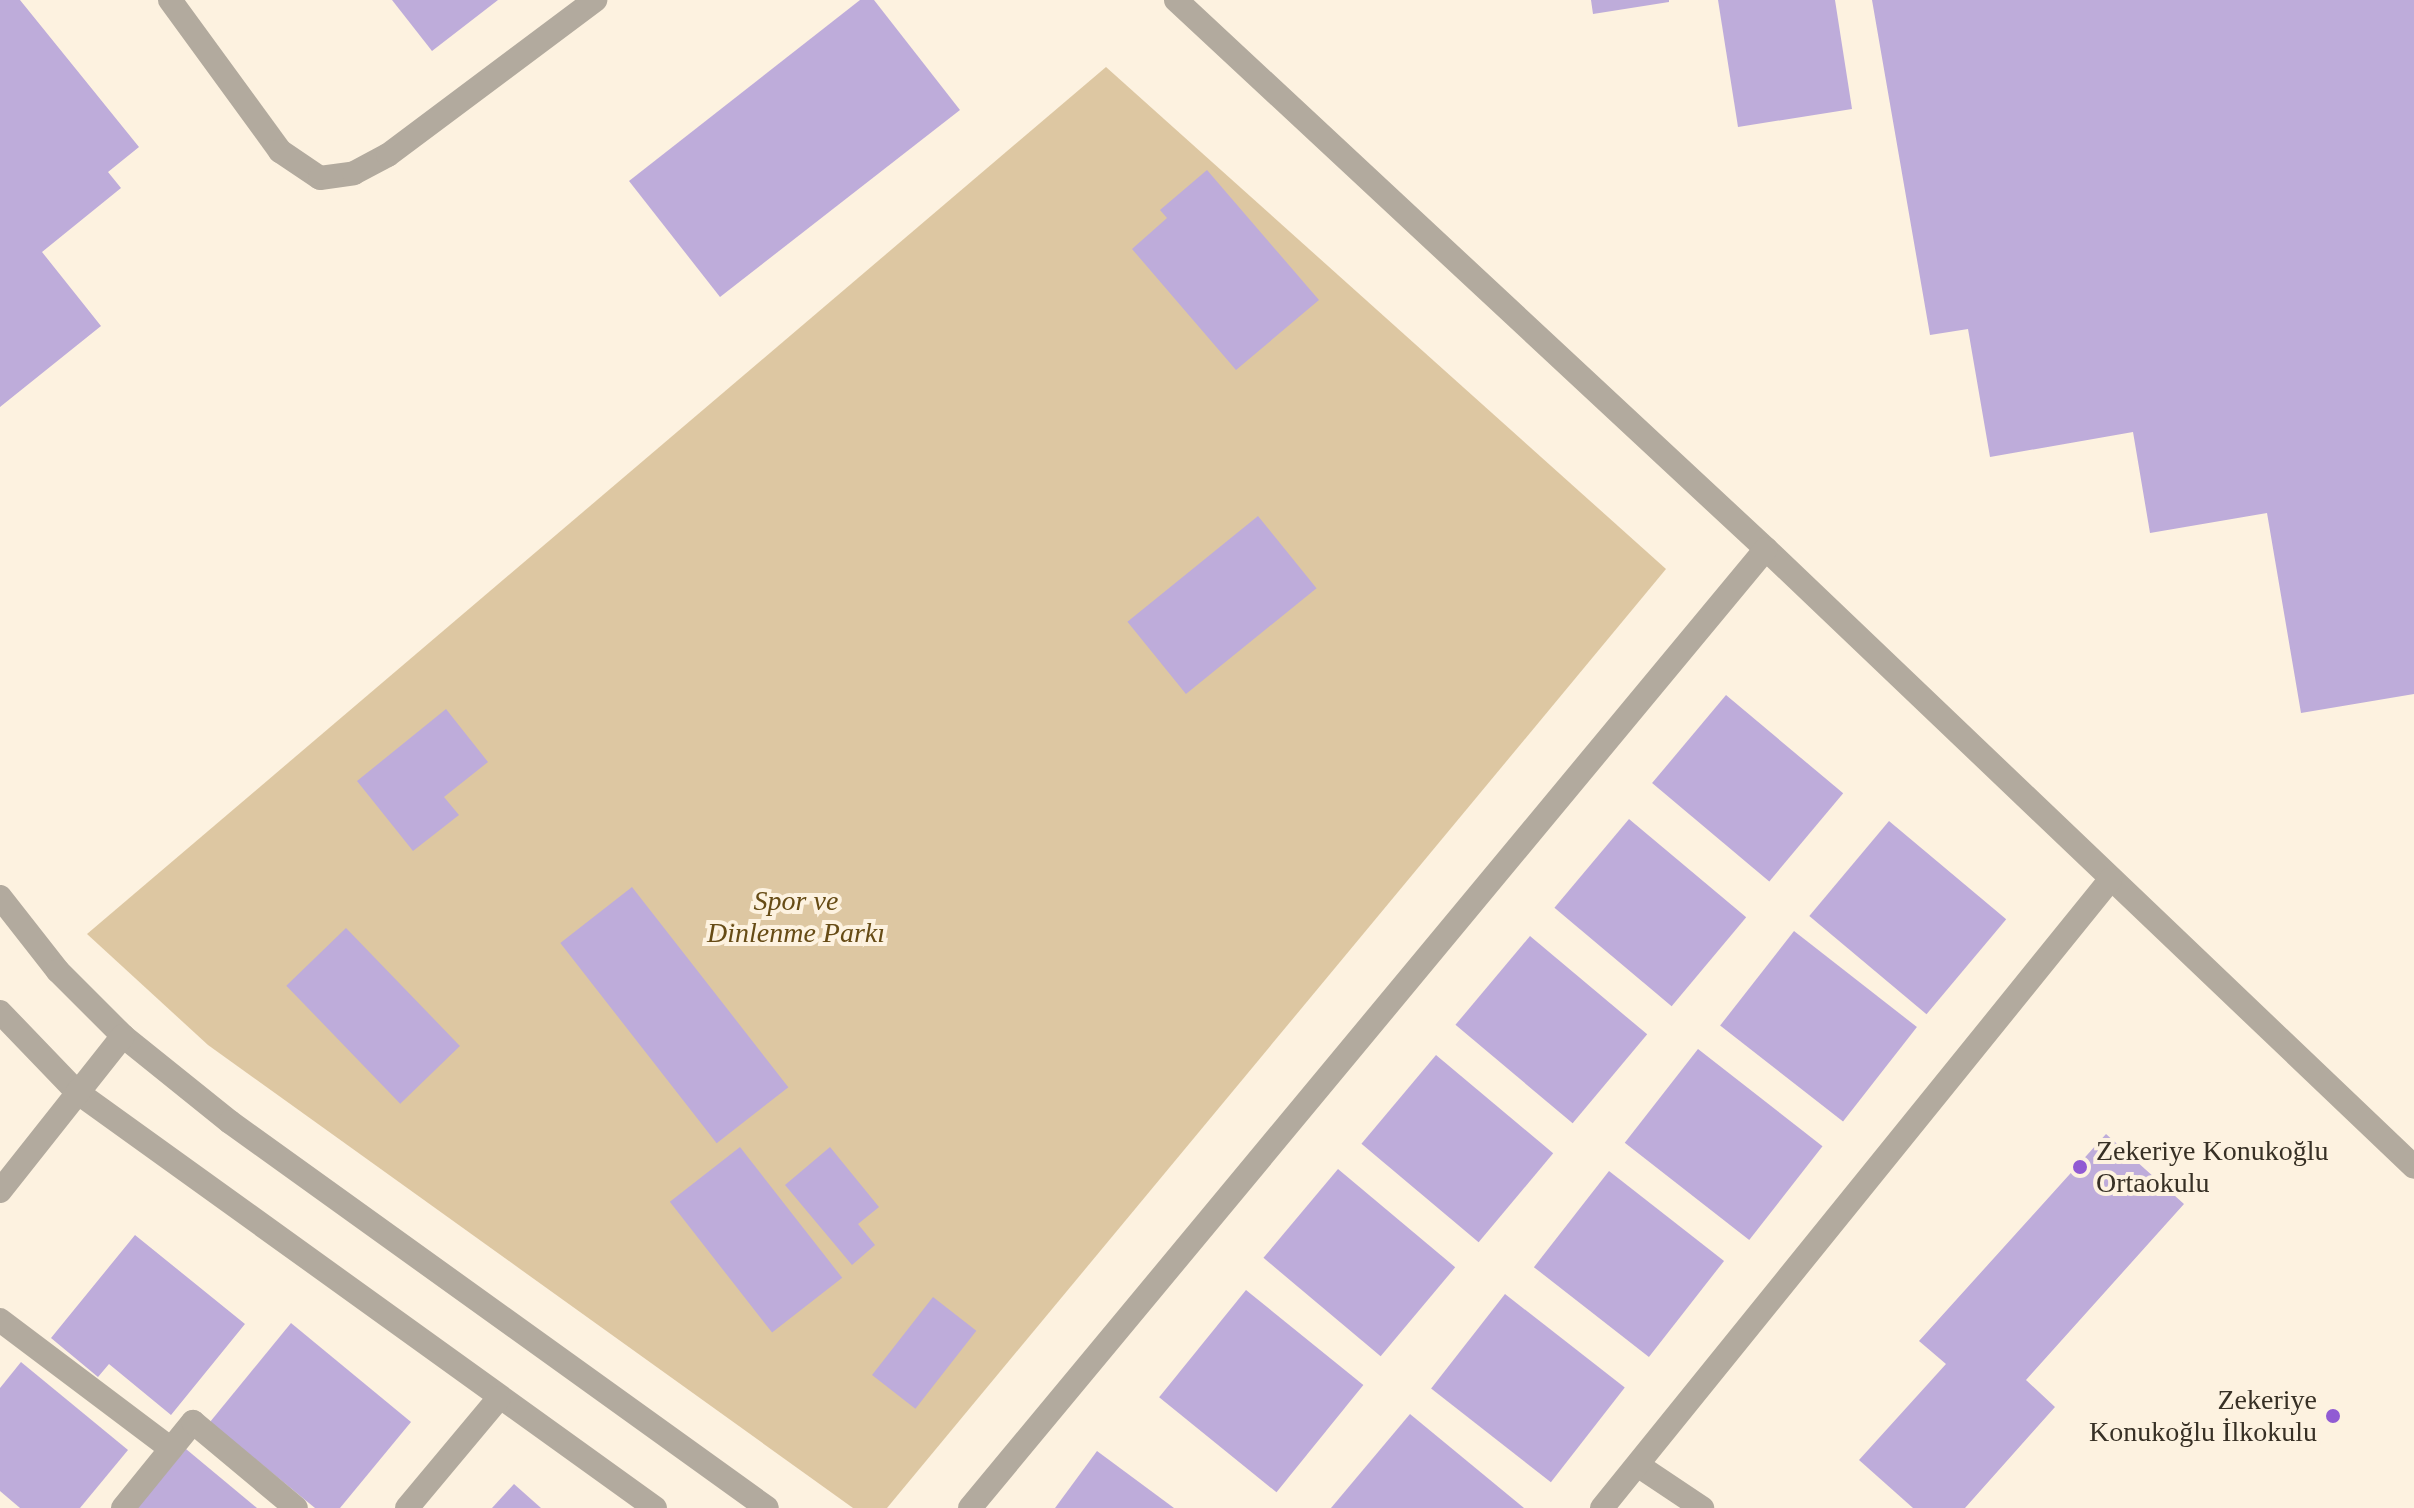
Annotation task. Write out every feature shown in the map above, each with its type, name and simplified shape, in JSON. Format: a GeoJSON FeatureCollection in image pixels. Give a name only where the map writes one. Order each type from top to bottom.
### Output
{"type":"FeatureCollection","features":[{"type":"Feature","properties":{"kind":"street"},"geometry":{"type":"LineString","coordinates":[[170,0],[280,151],[320,178],[354,173],[388,155],[595,0]]}},
{"type":"Feature","properties":{"kind":"street"},"geometry":{"type":"LineString","coordinates":[[1176,0],[1766,549],[2414,1167]]}},
{"type":"Feature","properties":{"kind":"street"},"geometry":{"type":"LineString","coordinates":[[970,1508],[1766,549]]}},
{"type":"Feature","properties":{"kind":"street"},"geometry":{"type":"LineString","coordinates":[[1602,1508],[2110,880]]}},
{"type":"Feature","properties":{"kind":"street"},"geometry":{"type":"LineString","coordinates":[[0,897],[58,971],[123,1036],[230,1122],[767,1508]]}},
{"type":"Feature","properties":{"kind":"street"},"geometry":{"type":"LineString","coordinates":[[0,1012],[77,1092],[655,1508]]}},
{"type":"Feature","properties":{"kind":"street"},"geometry":{"type":"LineString","coordinates":[[0,1191],[123,1036]]}},
{"type":"Feature","properties":{"kind":"street"},"geometry":{"type":"LineString","coordinates":[[0,1320],[171,1449]]}},
{"type":"Feature","properties":{"kind":"street"},"geometry":{"type":"LineString","coordinates":[[407,1508],[499,1398]]}},
{"type":"Feature","properties":{"kind":"street"},"geometry":{"type":"LineString","coordinates":[[123,1508],[193,1422],[296,1508]]}},
{"type":"Feature","properties":{"kind":"street"},"geometry":{"type":"LineString","coordinates":[[1639,1466],[1702,1508]]}},
{"type":"Feature","properties":{"kind":"green space","name":"Spor ve Dinlenme Parkı"},"geometry":{"type":"Polygon","coordinates":[[[1106,67],[1666,569],[887,1508],[853,1508],[208,1045],[87,934],[1106,67]]]}},
{"type":"Feature","properties":{"kind":"building"},"geometry":{"type":"Polygon","coordinates":[[[0,0],[20,0],[139,147],[108,172],[121,188],[42,252],[101,326],[0,407],[0,0]]]}},
{"type":"Feature","properties":{"kind":"building"},"geometry":{"type":"Polygon","coordinates":[[[392,0],[498,0],[432,51],[392,0]]]}},
{"type":"Feature","properties":{"kind":"building"},"geometry":{"type":"Polygon","coordinates":[[[860,0],[874,0],[960,110],[720,297],[629,181],[860,0]]]}},
{"type":"Feature","properties":{"kind":"building"},"geometry":{"type":"Polygon","coordinates":[[[1591,0],[1669,0],[1669,2],[1593,14],[1591,0]]]}},
{"type":"Feature","properties":{"kind":"building"},"geometry":{"type":"Polygon","coordinates":[[[1718,0],[1835,0],[1852,109],[1738,127],[1718,0]]]}},
{"type":"Feature","properties":{"kind":"building"},"geometry":{"type":"Polygon","coordinates":[[[1872,0],[2414,0],[2414,694],[2301,713],[2267,513],[2150,533],[2133,432],[1990,457],[1968,329],[1930,335],[1872,0]]]}},
{"type":"Feature","properties":{"kind":"building"},"geometry":{"type":"Polygon","coordinates":[[[1207,170],[1319,300],[1236,370],[1132,249],[1167,218],[1160,210],[1207,170]]]}},
{"type":"Feature","properties":{"kind":"building"},"geometry":{"type":"Polygon","coordinates":[[[1258,516],[1317,588],[1186,694],[1127,622],[1258,516]]]}},
{"type":"Feature","properties":{"kind":"building"},"geometry":{"type":"Polygon","coordinates":[[[1726,695],[1843,793],[1769,881],[1652,783],[1726,695]]]}},
{"type":"Feature","properties":{"kind":"building"},"geometry":{"type":"Polygon","coordinates":[[[446,709],[488,762],[444,797],[459,815],[413,851],[357,781],[446,709]]]}},
{"type":"Feature","properties":{"kind":"building"},"geometry":{"type":"Polygon","coordinates":[[[1629,819],[1746,917],[1672,1006],[1554,908],[1629,819]]]}},
{"type":"Feature","properties":{"kind":"building"},"geometry":{"type":"Polygon","coordinates":[[[1889,821],[2006,919],[1926,1014],[1809,916],[1889,821]]]}},
{"type":"Feature","properties":{"kind":"building"},"geometry":{"type":"Polygon","coordinates":[[[632,887],[788,1087],[717,1143],[560,943],[632,887]]]}},
{"type":"Feature","properties":{"kind":"building"},"geometry":{"type":"Polygon","coordinates":[[[346,928],[460,1046],[400,1104],[286,986],[346,928]]]}},
{"type":"Feature","properties":{"kind":"building"},"geometry":{"type":"Polygon","coordinates":[[[1794,931],[1917,1027],[1843,1122],[1720,1026],[1794,931]]]}},
{"type":"Feature","properties":{"kind":"building"},"geometry":{"type":"Polygon","coordinates":[[[1530,936],[1647,1034],[1573,1123],[1455,1025],[1530,936]]]}},
{"type":"Feature","properties":{"kind":"building"},"geometry":{"type":"Polygon","coordinates":[[[1698,1049],[1823,1146],[1749,1240],[1625,1143],[1698,1049]]]}},
{"type":"Feature","properties":{"kind":"building"},"geometry":{"type":"Polygon","coordinates":[[[1436,1055],[1553,1153],[1479,1242],[1361,1144],[1436,1055]]]}},
{"type":"Feature","properties":{"kind":"building"},"geometry":{"type":"Polygon","coordinates":[[[2106,1134],[2184,1204],[2026,1380],[2055,1407],[1965,1508],[1913,1508],[1859,1460],[1946,1364],[1919,1341],[2106,1134]]]}},
{"type":"Feature","properties":{"kind":"building"},"geometry":{"type":"Polygon","coordinates":[[[740,1147],[842,1278],[772,1333],[670,1202],[740,1147]]]}},
{"type":"Feature","properties":{"kind":"building"},"geometry":{"type":"Polygon","coordinates":[[[830,1147],[879,1207],[858,1224],[875,1245],[852,1265],[785,1185],[830,1147]]]}},
{"type":"Feature","properties":{"kind":"building"},"geometry":{"type":"Polygon","coordinates":[[[1338,1169],[1455,1267],[1381,1356],[1263,1258],[1338,1169]]]}},
{"type":"Feature","properties":{"kind":"building"},"geometry":{"type":"Polygon","coordinates":[[[1609,1171],[1724,1261],[1649,1357],[1534,1267],[1609,1171]]]}},
{"type":"Feature","properties":{"kind":"building"},"geometry":{"type":"Polygon","coordinates":[[[135,1235],[245,1324],[171,1415],[109,1364],[98,1377],[51,1338],[135,1235]]]}},
{"type":"Feature","properties":{"kind":"building"},"geometry":{"type":"Polygon","coordinates":[[[1246,1290],[1363,1385],[1277,1492],[1159,1397],[1246,1290]]]}},
{"type":"Feature","properties":{"kind":"building"},"geometry":{"type":"Polygon","coordinates":[[[1505,1294],[1625,1388],[1551,1482],[1431,1389],[1505,1294]]]}},
{"type":"Feature","properties":{"kind":"building"},"geometry":{"type":"Polygon","coordinates":[[[933,1297],[976,1331],[915,1409],[872,1375],[933,1297]]]}},
{"type":"Feature","properties":{"kind":"building"},"geometry":{"type":"Polygon","coordinates":[[[291,1323],[411,1422],[340,1508],[315,1508],[210,1422],[291,1323]]]}},
{"type":"Feature","properties":{"kind":"building"},"geometry":{"type":"Polygon","coordinates":[[[21,1362],[128,1450],[80,1508],[20,1508],[0,1491],[0,1388],[21,1362]]]}},
{"type":"Feature","properties":{"kind":"building"},"geometry":{"type":"Polygon","coordinates":[[[1410,1414],[1524,1508],[1331,1508],[1410,1414]]]}},
{"type":"Feature","properties":{"kind":"building"},"geometry":{"type":"Polygon","coordinates":[[[186,1449],[257,1508],[137,1508],[186,1449]]]}},
{"type":"Feature","properties":{"kind":"building"},"geometry":{"type":"Polygon","coordinates":[[[1097,1451],[1174,1508],[1055,1508],[1097,1451]]]}},
{"type":"Feature","properties":{"kind":"building"},"geometry":{"type":"Polygon","coordinates":[[[514,1484],[541,1508],[492,1508],[514,1484]]]}},
{"type":"Feature","properties":{"kind":"place","name":"Zekeriye Konukoğlu Ortaokulu"},"geometry":{"type":"Point","coordinates":[2080,1167]}},
{"type":"Feature","properties":{"kind":"place","name":"Zekeriye Konukoğlu İlkokulu"},"geometry":{"type":"Point","coordinates":[2333,1416]}}]}
